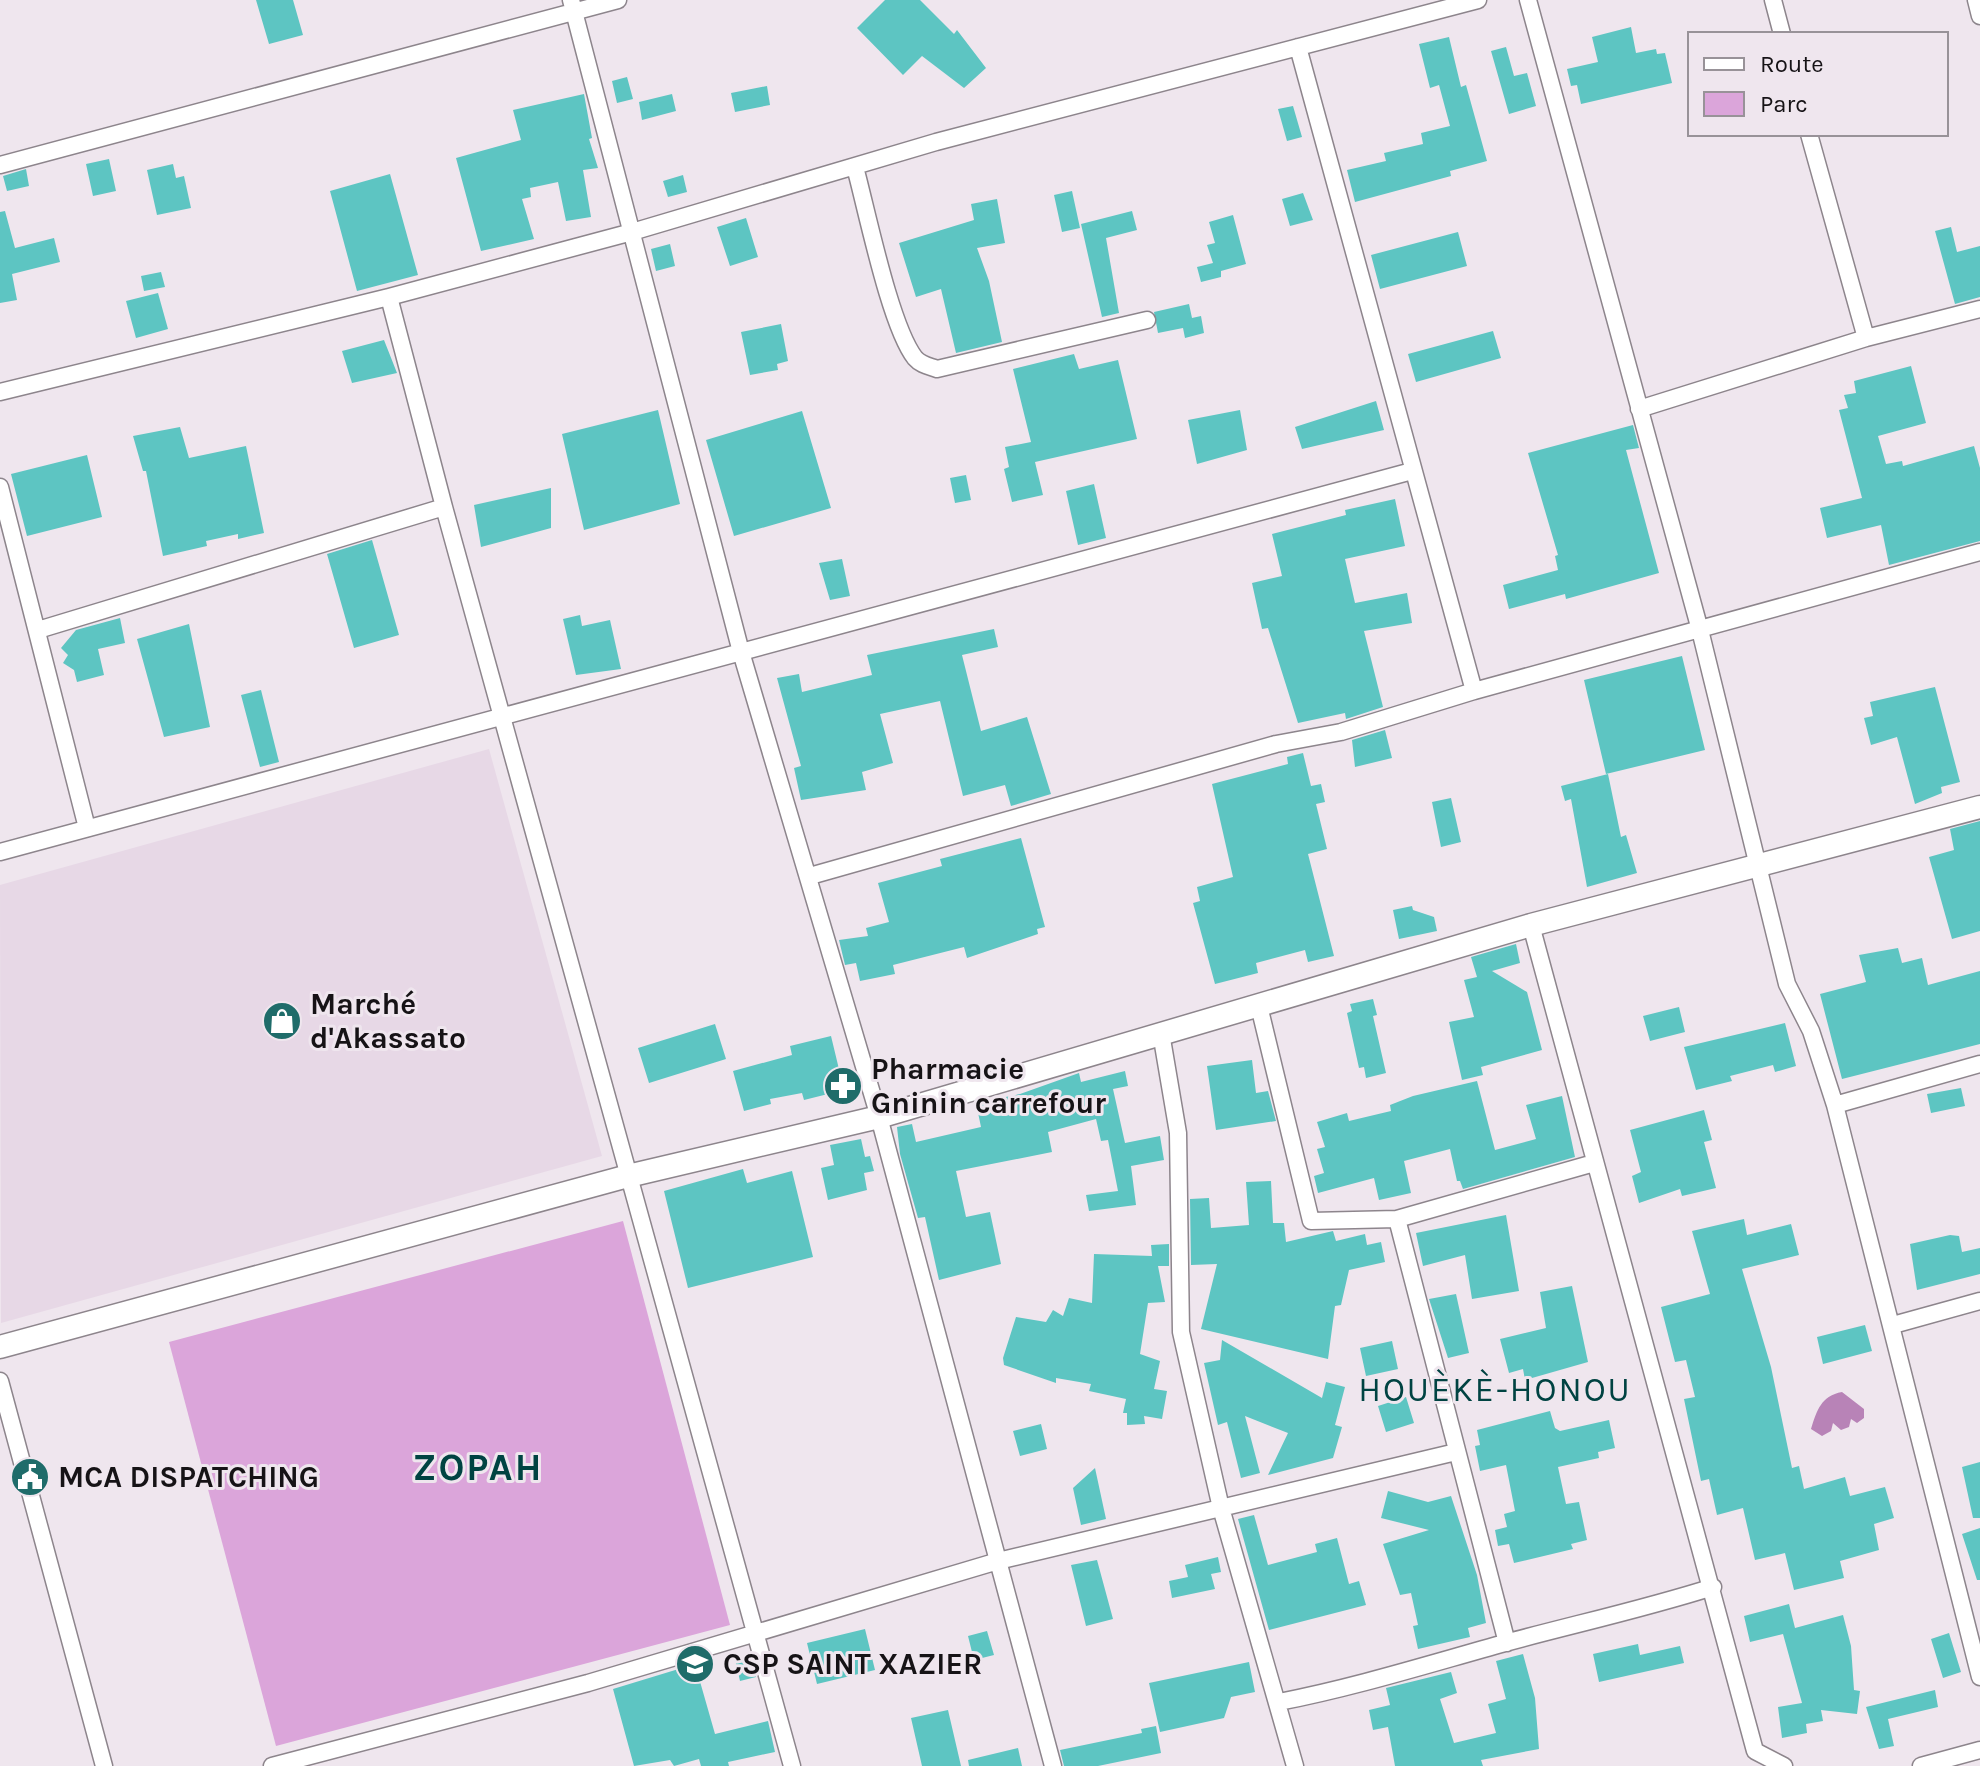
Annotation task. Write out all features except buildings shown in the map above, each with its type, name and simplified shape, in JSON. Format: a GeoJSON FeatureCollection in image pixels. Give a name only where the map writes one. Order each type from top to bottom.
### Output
{"type":"FeatureCollection","features":[{"type":"Feature","properties":{"kind":"street"},"geometry":{"type":"LineString","coordinates":[[0,165],[572,6],[618,0]]}},
{"type":"Feature","properties":{"kind":"street"},"geometry":{"type":"LineString","coordinates":[[0,392],[389,297],[632,232],[936,142],[1478,0]]}},
{"type":"Feature","properties":{"kind":"street"},"geometry":{"type":"LineString","coordinates":[[1528,0],[1700,630],[1755,865],[1787,984],[1811,1031],[1835,1105],[1980,1677]]}},
{"type":"Feature","properties":{"kind":"street"},"geometry":{"type":"LineString","coordinates":[[1773,0],[1781,32]]}},
{"type":"Feature","properties":{"kind":"street"},"geometry":{"type":"LineString","coordinates":[[1976,0],[1980,16]]}},
{"type":"Feature","properties":{"kind":"street"},"geometry":{"type":"LineString","coordinates":[[572,6],[741,652],[810,876],[879,1117],[1053,1766]]}},
{"type":"Feature","properties":{"kind":"street"},"geometry":{"type":"LineString","coordinates":[[1298,47],[1474,691]]}},
{"type":"Feature","properties":{"kind":"street"},"geometry":{"type":"LineString","coordinates":[[1810,136],[1866,338]]}},
{"type":"Feature","properties":{"kind":"street"},"geometry":{"type":"LineString","coordinates":[[855,167],[901,331],[915,358],[924,365],[937,369],[1147,320]]}},
{"type":"Feature","properties":{"kind":"street"},"geometry":{"type":"LineString","coordinates":[[389,297],[444,507],[792,1766]]}},
{"type":"Feature","properties":{"kind":"street"},"geometry":{"type":"LineString","coordinates":[[1639,409],[1866,338],[1980,309]]}},
{"type":"Feature","properties":{"kind":"street"},"geometry":{"type":"LineString","coordinates":[[0,852],[1412,471]]}},
{"type":"Feature","properties":{"kind":"street"},"geometry":{"type":"LineString","coordinates":[[0,487],[87,828]]}},
{"type":"Feature","properties":{"kind":"street"},"geometry":{"type":"LineString","coordinates":[[38,630],[444,507]]}},
{"type":"Feature","properties":{"kind":"street"},"geometry":{"type":"LineString","coordinates":[[810,876],[1276,744],[1341,732],[1474,691],[1980,552]]}},
{"type":"Feature","properties":{"kind":"street"},"geometry":{"type":"LineString","coordinates":[[0,1347],[628,1176],[879,1117],[1531,925],[1980,807]]}},
{"type":"Feature","properties":{"kind":"street"},"geometry":{"type":"LineString","coordinates":[[1531,925],[1755,1751],[1784,1766]]}},
{"type":"Feature","properties":{"kind":"street"},"geometry":{"type":"LineString","coordinates":[[1259,1006],[1311,1221],[1397,1219],[1594,1163]]}},
{"type":"Feature","properties":{"kind":"street"},"geometry":{"type":"LineString","coordinates":[[1161,1033],[1178,1133],[1181,1332],[1221,1508],[1295,1766]]}},
{"type":"Feature","properties":{"kind":"street"},"geometry":{"type":"LineString","coordinates":[[1835,1105],[1980,1064]]}},
{"type":"Feature","properties":{"kind":"street"},"geometry":{"type":"LineString","coordinates":[[1397,1219],[1507,1643]]}},
{"type":"Feature","properties":{"kind":"street"},"geometry":{"type":"LineString","coordinates":[[1893,1325],[1980,1301]]}},
{"type":"Feature","properties":{"kind":"street"},"geometry":{"type":"LineString","coordinates":[[0,1381],[104,1766]]}},
{"type":"Feature","properties":{"kind":"street"},"geometry":{"type":"LineString","coordinates":[[272,1766],[322,1760],[998,1561],[1456,1452]]}},
{"type":"Feature","properties":{"kind":"street"},"geometry":{"type":"LineString","coordinates":[[1279,1702],[1359,1686],[1507,1643],[1612,1618],[1713,1587]]}},
{"type":"Feature","properties":{"kind":"street"},"geometry":{"type":"LineString","coordinates":[[1921,1766],[1980,1750]]}},
{"type":"Feature","properties":{"kind":"shaded area","name":"Marché d'Akassato"},"geometry":{"type":"Polygon","coordinates":[[[489,749],[602,1156],[1,1323],[0,885],[489,749]]]}},
{"type":"Feature","properties":{"kind":"shaded area"},"geometry":{"type":"Polygon","coordinates":[[[1842,1392],[1864,1409],[1864,1418],[1857,1423],[1851,1419],[1849,1427],[1841,1430],[1833,1423],[1831,1431],[1822,1436],[1811,1429],[1818,1410],[1829,1397],[1842,1392]]]}},
{"type":"Feature","properties":{"kind":"green space"},"geometry":{"type":"Polygon","coordinates":[[[623,1221],[730,1625],[276,1746],[169,1342],[623,1221]]]}},
{"type":"Feature","properties":{"kind":"place","name":"Marché d'Akassato"},"geometry":{"type":"Point","coordinates":[282,1021]}},
{"type":"Feature","properties":{"kind":"place","name":"Pharmacie Gninin carrefour"},"geometry":{"type":"Point","coordinates":[843,1086]}},
{"type":"Feature","properties":{"kind":"place","name":"MCA DISPATCHING"},"geometry":{"type":"Point","coordinates":[30,1477]}},
{"type":"Feature","properties":{"kind":"place","name":"CSP SAINT XAZIER"},"geometry":{"type":"Point","coordinates":[695,1664]}},
{"type":"Feature","properties":{"kind":"district","name":"HOUÈKÈ-HONOU"},"geometry":{"type":"Point","coordinates":[1495,1389]}},
{"type":"Feature","properties":{"kind":"district","name":"ZOPAH"},"geometry":{"type":"Point","coordinates":[478,1467]}}]}
